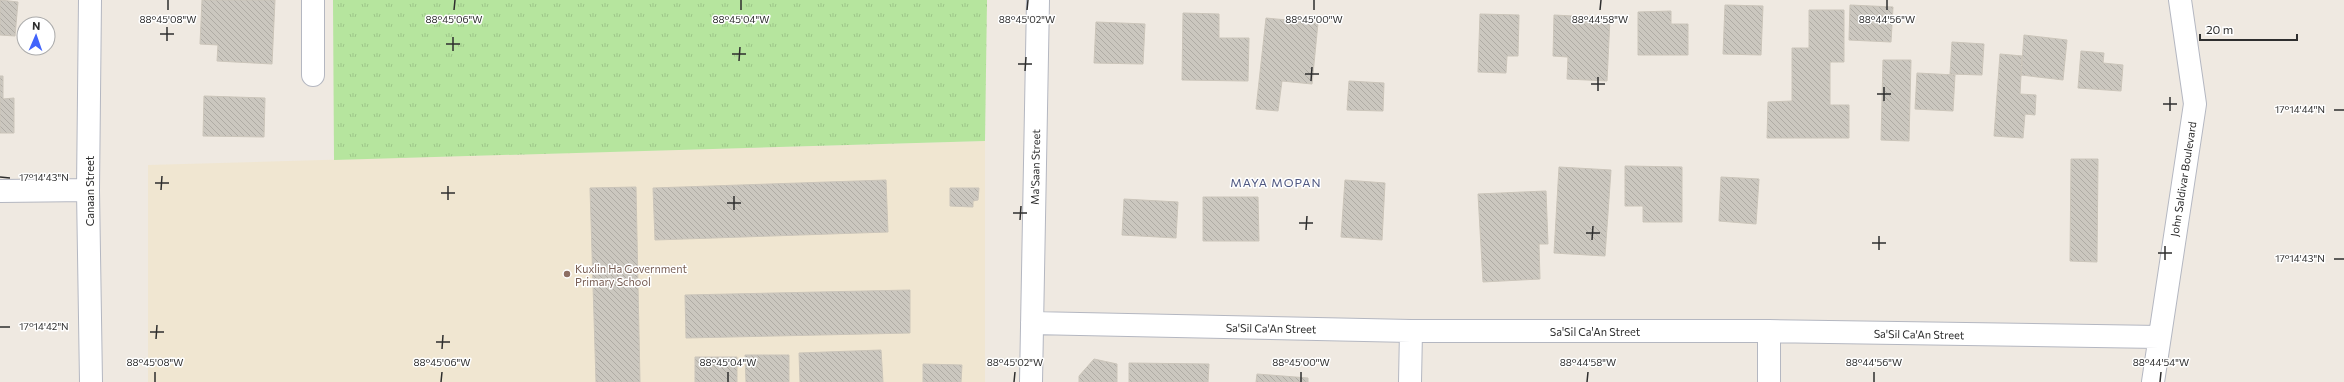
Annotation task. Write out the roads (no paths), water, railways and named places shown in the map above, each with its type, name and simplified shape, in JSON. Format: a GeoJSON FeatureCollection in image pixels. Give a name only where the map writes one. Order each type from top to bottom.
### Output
{"type":"FeatureCollection","features":[{"type":"Feature","properties":{"kind":"street","name":"Canaan Street"},"geometry":{"type":"LineString","coordinates":[[90,0],[88,190],[90,382]]}},
{"type":"Feature","properties":{"kind":"street"},"geometry":{"type":"LineString","coordinates":[[312,0],[313,75]]}},
{"type":"Feature","properties":{"kind":"street","name":"Ma'Saan Street"},"geometry":{"type":"LineString","coordinates":[[1031,382],[1038,0]]}},
{"type":"Feature","properties":{"kind":"street","name":"John Saldivar Boulevard"},"geometry":{"type":"LineString","coordinates":[[2153,382],[2195,104],[2180,0]]}},
{"type":"Feature","properties":{"kind":"street"},"geometry":{"type":"LineString","coordinates":[[0,191],[88,190]]}},
{"type":"Feature","properties":{"kind":"street","name":"Sa'Sil Ca'An Street"},"geometry":{"type":"LineString","coordinates":[[1032,323],[1411,331],[1769,331],[2159,337]]}},
{"type":"Feature","properties":{"kind":"street"},"geometry":{"type":"LineString","coordinates":[[1410,382],[1411,331]]}},
{"type":"Feature","properties":{"kind":"street"},"geometry":{"type":"LineString","coordinates":[[1769,331],[1769,382]]}},
{"type":"Feature","properties":{"kind":"place","name":"Kuxlin Ha Government Primary School"},"geometry":{"type":"Point","coordinates":[567,274]}},
{"type":"Feature","properties":{"kind":"district","name":"MAYA MOPAN"},"geometry":{"type":"Point","coordinates":[1276,182]}}]}
